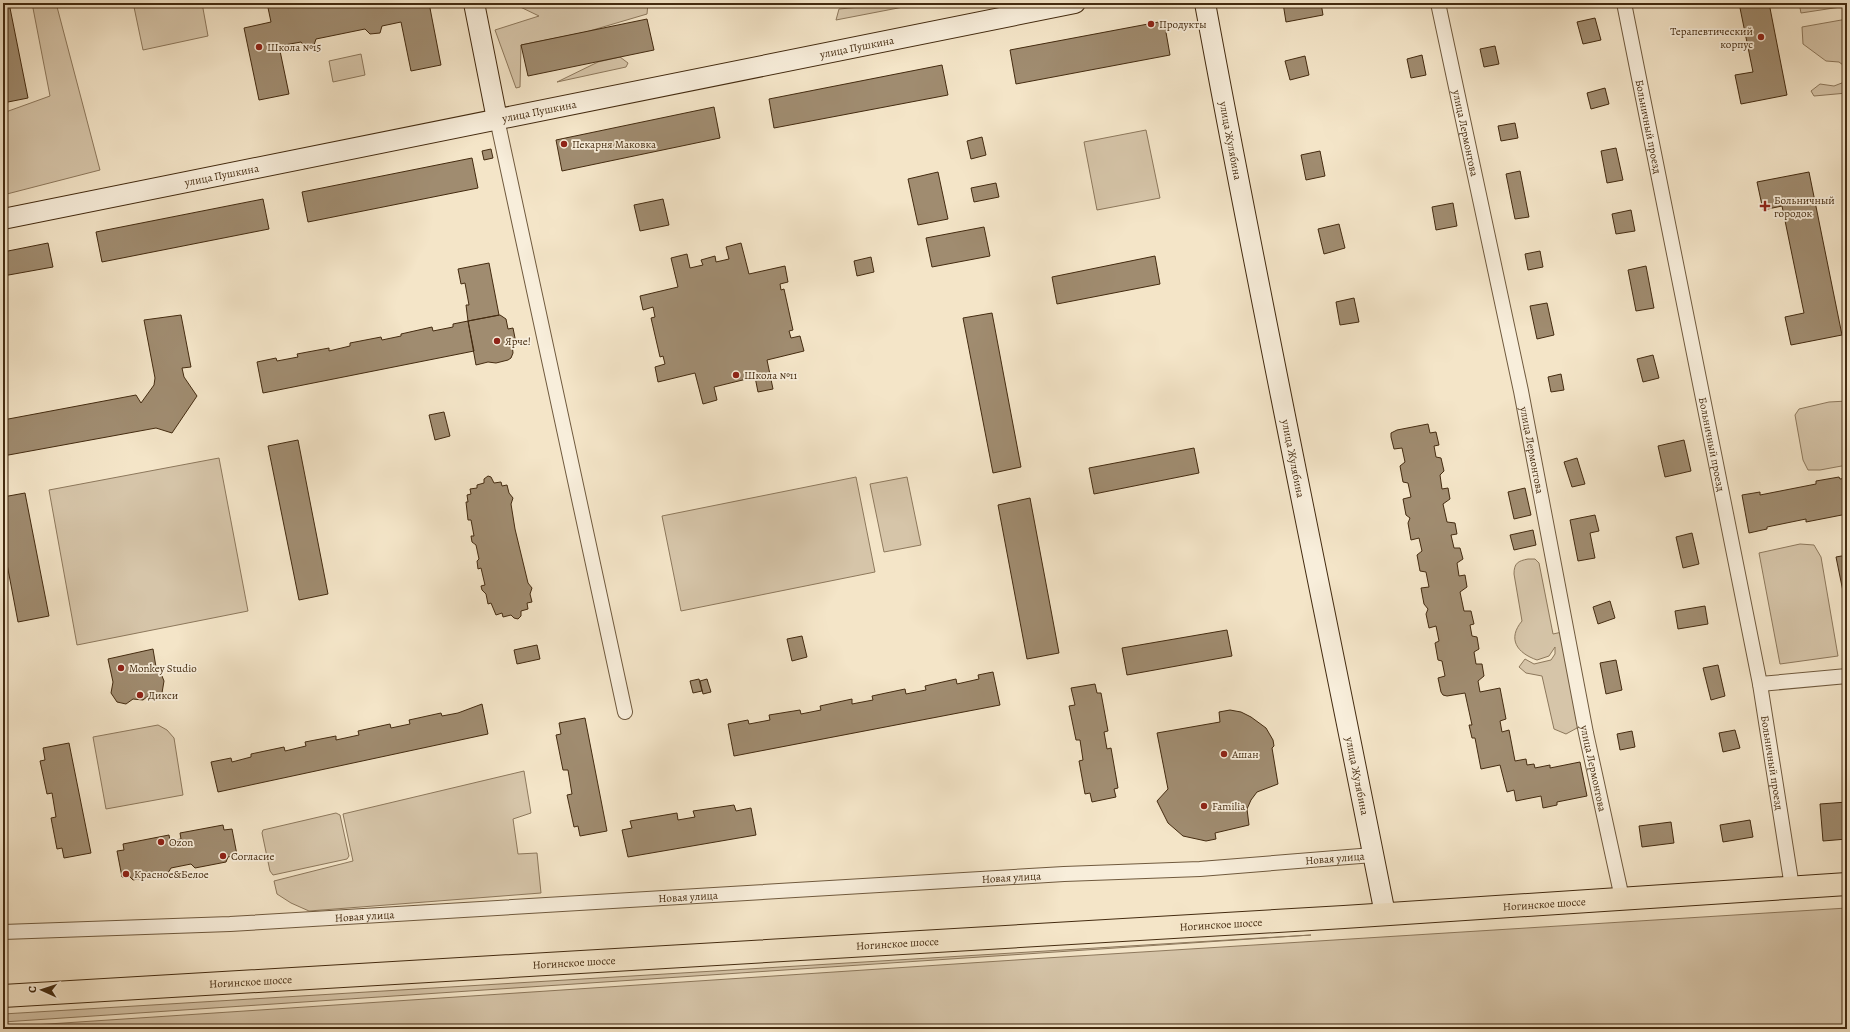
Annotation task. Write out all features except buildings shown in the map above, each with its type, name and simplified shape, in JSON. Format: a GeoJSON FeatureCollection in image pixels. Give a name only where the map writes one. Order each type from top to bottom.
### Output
{"type":"FeatureCollection","features":[{"type":"Feature","properties":{"kind":"highway","name":"Ногинское шоссе"},"geometry":{"type":"LineString","coordinates":[[3,996],[1385,914],[1847,884]]}},
{"type":"Feature","properties":{"kind":"street"},"geometry":{"type":"LineString","coordinates":[[474,3],[497,119],[625,712]]}},
{"type":"Feature","properties":{"kind":"street","name":"улица Пушкина"},"geometry":{"type":"LineString","coordinates":[[3,219],[1074,3]]}},
{"type":"Feature","properties":{"kind":"street","name":"улица Жулябина"},"geometry":{"type":"LineString","coordinates":[[1205,3],[1276,374],[1334,655],[1385,914]]}},
{"type":"Feature","properties":{"kind":"street","name":"улица Лермонтова"},"geometry":{"type":"LineString","coordinates":[[1438,3],[1521,390],[1586,733],[1622,898]]}},
{"type":"Feature","properties":{"kind":"street","name":"Больничный проезд"},"geometry":{"type":"LineString","coordinates":[[1624,3],[1760,684],[1792,887]]}},
{"type":"Feature","properties":{"kind":"street"},"geometry":{"type":"LineString","coordinates":[[1760,684],[1847,676]]}},
{"type":"Feature","properties":{"kind":"street","name":"Новая улица"},"geometry":{"type":"LineString","coordinates":[[3,932],[230,924],[1064,874],[1200,869],[1373,855]]}},
{"type":"Feature","properties":{"kind":"shaded area"},"geometry":{"type":"Polygon","coordinates":[[[32,3],[56,3],[100,170],[3,195],[3,113],[50,96],[32,3]]]}},
{"type":"Feature","properties":{"kind":"shaded area"},"geometry":{"type":"Polygon","coordinates":[[[154,3],[202,3],[208,36],[143,50],[134,7],[154,3]]]}},
{"type":"Feature","properties":{"kind":"shaded area"},"geometry":{"type":"Polygon","coordinates":[[[512,3],[648,3],[647,14],[586,32],[521,45],[520,87],[516,88],[495,30],[539,16],[512,3]]]}},
{"type":"Feature","properties":{"kind":"shaded area"},"geometry":{"type":"Polygon","coordinates":[[[903,3],[924,3],[836,20],[839,9],[903,3]]]}},
{"type":"Feature","properties":{"kind":"shaded area"},"geometry":{"type":"Polygon","coordinates":[[[1799,3],[1847,3],[1847,6],[1801,13],[1799,3]]]}},
{"type":"Feature","properties":{"kind":"shaded area"},"geometry":{"type":"Polygon","coordinates":[[[1847,19],[1847,68],[1839,62],[1826,61],[1803,44],[1802,27],[1847,19]]]}},
{"type":"Feature","properties":{"kind":"shaded area"},"geometry":{"type":"Polygon","coordinates":[[[361,54],[365,75],[333,82],[329,61],[361,54]]]}},
{"type":"Feature","properties":{"kind":"shaded area"},"geometry":{"type":"Polygon","coordinates":[[[620,57],[628,63],[626,67],[557,82],[598,62],[620,57]]]}},
{"type":"Feature","properties":{"kind":"shaded area"},"geometry":{"type":"Polygon","coordinates":[[[1847,81],[1847,93],[1814,96],[1811,91],[1820,84],[1834,86],[1847,81]]]}},
{"type":"Feature","properties":{"kind":"shaded area"},"geometry":{"type":"Polygon","coordinates":[[[1146,130],[1160,198],[1097,210],[1084,142],[1146,130]]]}},
{"type":"Feature","properties":{"kind":"shaded area"},"geometry":{"type":"Polygon","coordinates":[[[1847,401],[1847,465],[1820,470],[1808,470],[1803,460],[1795,415],[1799,409],[1829,402],[1847,401]]]}},
{"type":"Feature","properties":{"kind":"shaded area"},"geometry":{"type":"Polygon","coordinates":[[[219,458],[248,611],[77,645],[49,490],[219,458]]]}},
{"type":"Feature","properties":{"kind":"shaded area"},"geometry":{"type":"Polygon","coordinates":[[[856,477],[875,572],[681,611],[662,516],[856,477]]]}},
{"type":"Feature","properties":{"kind":"shaded area"},"geometry":{"type":"Polygon","coordinates":[[[907,477],[921,545],[884,552],[870,484],[907,477]]]}},
{"type":"Feature","properties":{"kind":"shaded area"},"geometry":{"type":"Polygon","coordinates":[[[1800,544],[1814,545],[1821,557],[1838,656],[1780,664],[1759,553],[1800,544]]]}},
{"type":"Feature","properties":{"kind":"shaded area"},"geometry":{"type":"Polygon","coordinates":[[[1528,559],[1535,559],[1539,563],[1553,634],[1562,632],[1579,723],[1577,728],[1566,734],[1554,729],[1542,676],[1526,673],[1519,667],[1525,659],[1534,664],[1551,660],[1555,654],[1555,647],[1549,656],[1537,660],[1524,653],[1516,645],[1515,634],[1522,621],[1514,570],[1517,563],[1528,559]]]}},
{"type":"Feature","properties":{"kind":"shaded area"},"geometry":{"type":"Polygon","coordinates":[[[158,725],[167,730],[174,738],[183,795],[106,809],[93,737],[158,725]]]}},
{"type":"Feature","properties":{"kind":"shaded area"},"geometry":{"type":"Polygon","coordinates":[[[524,771],[531,813],[513,819],[518,854],[537,853],[541,893],[309,911],[291,903],[277,894],[274,881],[353,861],[343,814],[524,771]]]}},
{"type":"Feature","properties":{"kind":"shaded area"},"geometry":{"type":"Polygon","coordinates":[[[336,813],[340,815],[349,856],[347,859],[273,875],[270,871],[262,833],[263,830],[336,813]]]}},
{"type":"Feature","properties":{"kind":"shaded area"},"geometry":{"type":"Polygon","coordinates":[[[1847,908],[1847,1029],[3,1029],[3,1027],[1046,958],[1847,908]]]}},
{"type":"Feature","properties":{"kind":"shaded area"},"geometry":{"type":"Polygon","coordinates":[[[1311,935],[3,1022],[3,1014],[1311,935]]]}},
{"type":"Feature","properties":{"kind":"place","name":"Продукты"},"geometry":{"type":"Point","coordinates":[1151,24]}},
{"type":"Feature","properties":{"kind":"place","name":"Терапевтический корпус"},"geometry":{"type":"Point","coordinates":[1761,37]}},
{"type":"Feature","properties":{"kind":"place","name":"Школа №15"},"geometry":{"type":"Point","coordinates":[259,47]}},
{"type":"Feature","properties":{"kind":"place","name":"Пекарня Маковка"},"geometry":{"type":"Point","coordinates":[564,144]}},
{"type":"Feature","properties":{"kind":"place","name":"Больничный городок"},"geometry":{"type":"Point","coordinates":[1765,206]}},
{"type":"Feature","properties":{"kind":"place","name":"Ярче!"},"geometry":{"type":"Point","coordinates":[497,341]}},
{"type":"Feature","properties":{"kind":"place","name":"Школа №11"},"geometry":{"type":"Point","coordinates":[736,375]}},
{"type":"Feature","properties":{"kind":"place","name":"Monkey Studio"},"geometry":{"type":"Point","coordinates":[121,668]}},
{"type":"Feature","properties":{"kind":"place","name":"Дикси"},"geometry":{"type":"Point","coordinates":[140,695]}},
{"type":"Feature","properties":{"kind":"place","name":"Ашан"},"geometry":{"type":"Point","coordinates":[1224,754]}},
{"type":"Feature","properties":{"kind":"place","name":"Familia"},"geometry":{"type":"Point","coordinates":[1204,806]}},
{"type":"Feature","properties":{"kind":"place","name":"Ozon"},"geometry":{"type":"Point","coordinates":[161,842]}},
{"type":"Feature","properties":{"kind":"place","name":"Согласие"},"geometry":{"type":"Point","coordinates":[223,856]}},
{"type":"Feature","properties":{"kind":"place","name":"Красное&Белое"},"geometry":{"type":"Point","coordinates":[126,874]}}]}
